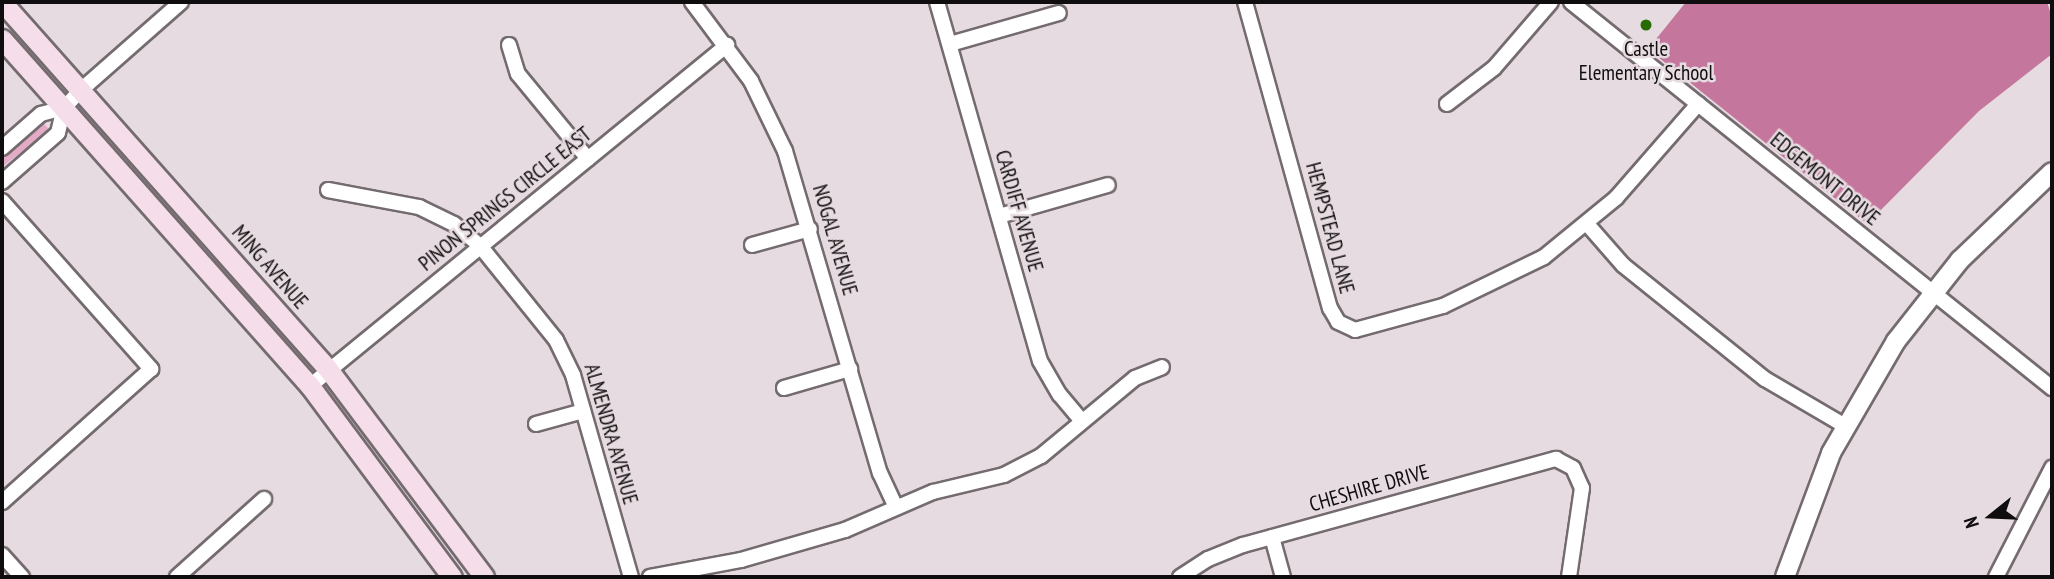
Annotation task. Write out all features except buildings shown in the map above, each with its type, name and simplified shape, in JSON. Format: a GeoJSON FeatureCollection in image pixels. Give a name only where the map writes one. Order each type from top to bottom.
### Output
{"type":"FeatureCollection","features":[{"type":"Feature","properties":{"kind":"main road","name":"MING AVENUE"},"geometry":{"type":"LineString","coordinates":[[2,2],[328,369],[484,577]]}},
{"type":"Feature","properties":{"kind":"main road"},"geometry":{"type":"LineString","coordinates":[[2,39],[310,386],[452,577]]}},
{"type":"Feature","properties":{"kind":"street"},"geometry":{"type":"LineString","coordinates":[[2,182],[58,133],[64,108],[80,90],[181,2]]}},
{"type":"Feature","properties":{"kind":"street","name":"NOGAL AVENUE"},"geometry":{"type":"LineString","coordinates":[[692,2],[727,45],[776,131],[810,229],[880,473],[897,508]]}},
{"type":"Feature","properties":{"kind":"street","name":"CARDIFF AVENUE"},"geometry":{"type":"LineString","coordinates":[[937,2],[1040,361],[1060,395],[1082,421]]}},
{"type":"Feature","properties":{"kind":"street","name":"HEMPSTEAD LANE"},"geometry":{"type":"LineString","coordinates":[[1245,2],[1330,308],[1345,327],[1369,327],[1471,295],[1511,276],[1588,225],[1640,175],[1698,104]]}},
{"type":"Feature","properties":{"kind":"street"},"geometry":{"type":"LineString","coordinates":[[1447,104],[1494,68],[1551,2]]}},
{"type":"Feature","properties":{"kind":"street","name":"EDGEMONT DRIVE"},"geometry":{"type":"LineString","coordinates":[[1571,2],[2052,388]]}},
{"type":"Feature","properties":{"kind":"street"},"geometry":{"type":"LineString","coordinates":[[950,44],[1059,13]]}},
{"type":"Feature","properties":{"kind":"street"},"geometry":{"type":"LineString","coordinates":[[509,45],[518,74],[587,159]]}},
{"type":"Feature","properties":{"kind":"street","name":"PINON SPRINGS CIRCLE EAST"},"geometry":{"type":"LineString","coordinates":[[310,386],[727,45]]}},
{"type":"Feature","properties":{"kind":"street"},"geometry":{"type":"LineString","coordinates":[[2,148],[41,114],[64,108]]}},
{"type":"Feature","properties":{"kind":"street"},"geometry":{"type":"LineString","coordinates":[[1785,577],[1814,492],[1845,426],[1896,341],[1932,292],[1994,223],[2052,172]]}},
{"type":"Feature","properties":{"kind":"street"},"geometry":{"type":"LineString","coordinates":[[999,216],[1108,185]]}},
{"type":"Feature","properties":{"kind":"street","name":"ALMENDRA AVENUE"},"geometry":{"type":"LineString","coordinates":[[328,190],[438,214],[481,247],[556,340],[583,411],[631,577]]}},
{"type":"Feature","properties":{"kind":"street"},"geometry":{"type":"LineString","coordinates":[[2,201],[150,369],[2,502]]}},
{"type":"Feature","properties":{"kind":"street"},"geometry":{"type":"LineString","coordinates":[[1588,225],[1623,265],[1765,379],[1845,426]]}},
{"type":"Feature","properties":{"kind":"street"},"geometry":{"type":"LineString","coordinates":[[752,245],[810,229]]}},
{"type":"Feature","properties":{"kind":"street"},"geometry":{"type":"LineString","coordinates":[[649,577],[741,560],[845,530],[933,492],[1025,467],[1135,378],[1162,367]]}},
{"type":"Feature","properties":{"kind":"street"},"geometry":{"type":"LineString","coordinates":[[784,388],[850,369]]}},
{"type":"Feature","properties":{"kind":"street"},"geometry":{"type":"LineString","coordinates":[[536,424],[583,411]]}},
{"type":"Feature","properties":{"kind":"street","name":"CHESHIRE DRIVE"},"geometry":{"type":"LineString","coordinates":[[1180,577],[1218,554],[1272,537],[1556,459],[1573,468],[1582,499],[1569,577]]}},
{"type":"Feature","properties":{"kind":"street"},"geometry":{"type":"LineString","coordinates":[[1996,577],[2052,467]]}},
{"type":"Feature","properties":{"kind":"street"},"geometry":{"type":"LineString","coordinates":[[177,577],[264,499]]}},
{"type":"Feature","properties":{"kind":"street"},"geometry":{"type":"LineString","coordinates":[[1272,537],[1283,577]]}},
{"type":"Feature","properties":{"kind":"street"},"geometry":{"type":"LineString","coordinates":[[2,555],[22,577]]}},
{"type":"Feature","properties":{"kind":"shaded area"},"geometry":{"type":"Polygon","coordinates":[[[1686,2],[2047,2],[2052,17],[2052,54],[1979,111],[1867,224],[1648,49],[1686,2]]]}},
{"type":"Feature","properties":{"kind":"shaded area"},"geometry":{"type":"Polygon","coordinates":[[[42,122],[48,128],[46,133],[2,167],[2,156],[42,122]]]}},
{"type":"Feature","properties":{"kind":"place","name":"Castle Elementary School"},"geometry":{"type":"Point","coordinates":[1646,25]}}]}
